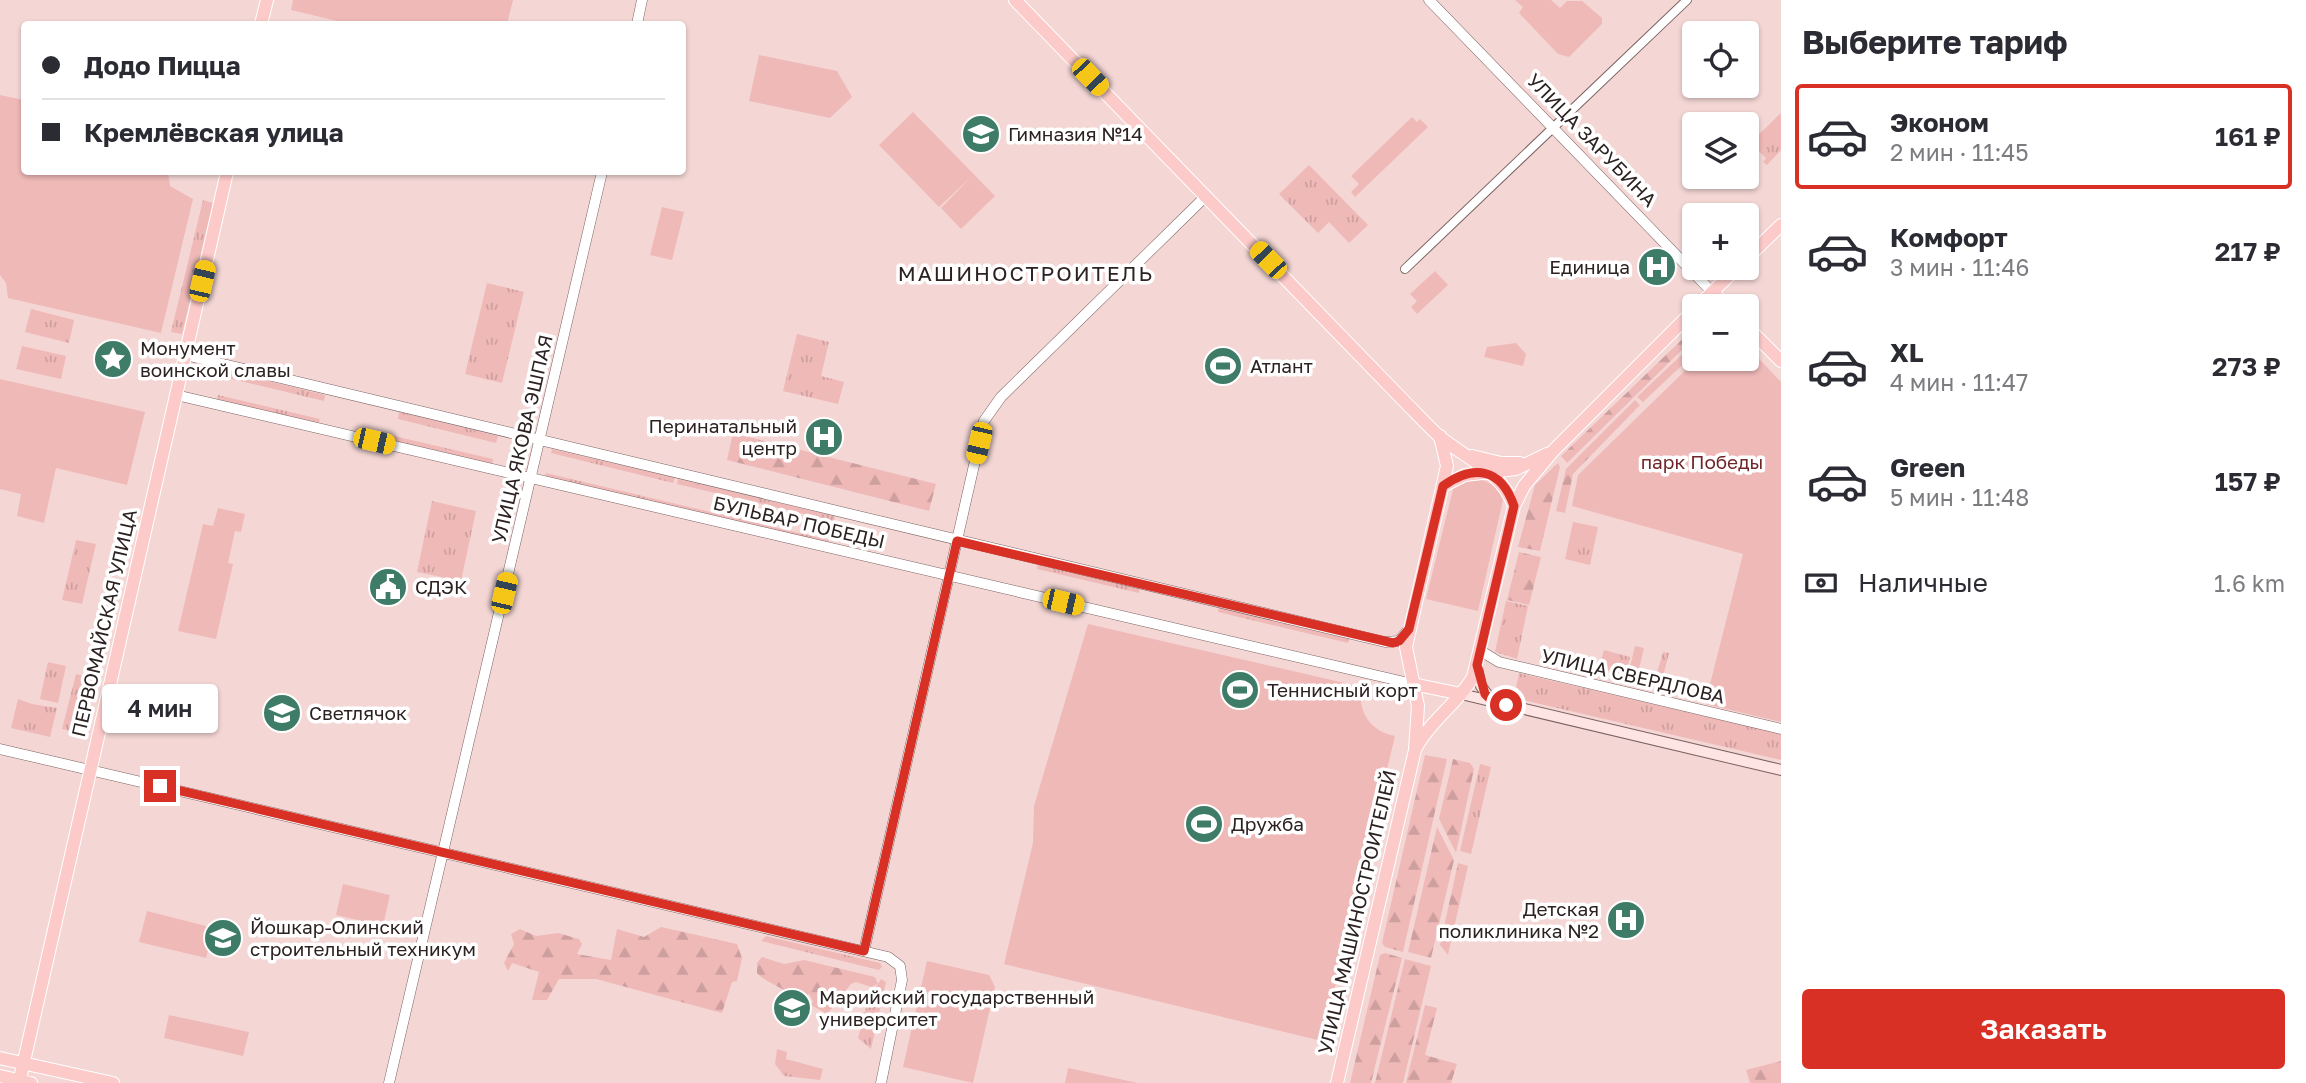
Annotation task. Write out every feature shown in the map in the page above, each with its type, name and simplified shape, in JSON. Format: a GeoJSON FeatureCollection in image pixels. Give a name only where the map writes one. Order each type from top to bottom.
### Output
{"type":"FeatureCollection","features":[{"type":"Feature","properties":{"kind":"main road"},"geometry":{"type":"LineString","coordinates":[[262,21],[267,0]]}},
{"type":"Feature","properties":{"kind":"main road"},"geometry":{"type":"LineString","coordinates":[[1015,0],[1440,436],[1506,487],[1514,506]]}},
{"type":"Feature","properties":{"kind":"main road","name":"ПЕРВОМАЙСКАЯ УЛИЦА"},"geometry":{"type":"LineString","coordinates":[[23,1082],[23,1063],[226,175]]}},
{"type":"Feature","properties":{"kind":"main road"},"geometry":{"type":"LineString","coordinates":[[1759,246],[1781,225]]}},
{"type":"Feature","properties":{"kind":"main road"},"geometry":{"type":"LineString","coordinates":[[1712,292],[1724,280]]}},
{"type":"Feature","properties":{"kind":"main road"},"geometry":{"type":"LineString","coordinates":[[1514,506],[1524,486],[1553,451],[1682,322]]}},
{"type":"Feature","properties":{"kind":"main road"},"geometry":{"type":"LineString","coordinates":[[1759,339],[1781,361]]}},
{"type":"Feature","properties":{"kind":"main road","name":"УЛИЦА МАШИНОСТРОИТЕЛЕЙ"},"geometry":{"type":"LineString","coordinates":[[1337,1083],[1415,750],[1418,706],[1406,656],[1409,629],[1443,486],[1447,458],[1440,436]]}},
{"type":"Feature","properties":{"kind":"main road"},"geometry":{"type":"LineString","coordinates":[[1443,486],[1465,475],[1516,469],[1553,451]]}},
{"type":"Feature","properties":{"kind":"main road"},"geometry":{"type":"LineString","coordinates":[[1462,453],[1500,463],[1531,462]]}},
{"type":"Feature","properties":{"kind":"main road","name":"УЛИЦА МАШИНОСТРОИТЕЛЕЙ"},"geometry":{"type":"LineString","coordinates":[[1415,750],[1434,719],[1461,694],[1477,665],[1514,506]]}},
{"type":"Feature","properties":{"kind":"main road"},"geometry":{"type":"LineString","coordinates":[[1477,665],[1480,686],[1493,702]]}},
{"type":"Feature","properties":{"kind":"main road"},"geometry":{"type":"LineString","coordinates":[[1413,684],[1781,770]]}},
{"type":"Feature","properties":{"kind":"main road"},"geometry":{"type":"LineString","coordinates":[[0,1058],[113,1083]]}},
{"type":"Feature","properties":{"kind":"main road"},"geometry":{"type":"LineString","coordinates":[[0,1076],[23,1082]]}},
{"type":"Feature","properties":{"kind":"street"},"geometry":{"type":"LineString","coordinates":[[638,21],[642,0]]}},
{"type":"Feature","properties":{"kind":"street","name":"УЛИЦА ЗАРУБИНА"},"geometry":{"type":"LineString","coordinates":[[1429,0],[1712,292]]}},
{"type":"Feature","properties":{"kind":"street"},"geometry":{"type":"LineString","coordinates":[[1405,269],[1687,0]]}},
{"type":"Feature","properties":{"kind":"street","name":"УЛИЦА ЯКОВА ЭШПАЯ"},"geometry":{"type":"LineString","coordinates":[[389,1083],[601,175]]}},
{"type":"Feature","properties":{"kind":"street"},"geometry":{"type":"LineString","coordinates":[[864,951],[984,421],[991,408],[1206,196]]}},
{"type":"Feature","properties":{"kind":"street","name":"БУЛЬВАР ПОБЕДЫ"},"geometry":{"type":"LineString","coordinates":[[185,355],[1385,642],[1399,641],[1409,629]]}},
{"type":"Feature","properties":{"kind":"street","name":"БУЛЬВАР ПОБЕДЫ"},"geometry":{"type":"LineString","coordinates":[[176,395],[1413,684]]}},
{"type":"Feature","properties":{"kind":"street","name":"УЛИЦА СВЕРДЛОВА"},"geometry":{"type":"LineString","coordinates":[[1481,651],[1499,662],[1781,729]]}},
{"type":"Feature","properties":{"kind":"street"},"geometry":{"type":"LineString","coordinates":[[0,749],[864,951],[896,962],[902,971],[902,980],[881,1083]]}},
{"type":"Feature","properties":{"kind":"green space"},"geometry":{"type":"Polygon","coordinates":[[[293,0],[513,0],[508,21],[337,21],[291,10],[293,0]]]}},
{"type":"Feature","properties":{"kind":"green space"},"geometry":{"type":"Polygon","coordinates":[[[1515,0],[1551,0],[1560,8],[1567,1],[1582,1],[1602,18],[1602,24],[1569,57],[1558,54],[1519,13],[1523,7],[1515,0]]]}},
{"type":"Feature","properties":{"kind":"green space"},"geometry":{"type":"Polygon","coordinates":[[[759,55],[837,71],[852,97],[830,118],[749,101],[759,55]]]}},
{"type":"Feature","properties":{"kind":"green space"},"geometry":{"type":"Polygon","coordinates":[[[0,95],[21,99],[21,175],[168,175],[170,186],[193,199],[161,333],[8,298],[6,283],[0,275],[0,95]]]}},
{"type":"Feature","properties":{"kind":"green space"},"geometry":{"type":"Polygon","coordinates":[[[913,112],[995,196],[961,229],[941,208],[972,176],[939,207],[879,145],[913,112]]]}},
{"type":"Feature","properties":{"kind":"green space"},"geometry":{"type":"Polygon","coordinates":[[[1781,113],[1781,150],[1767,165],[1763,162],[1766,158],[1759,151],[1759,134],[1781,113]]]}},
{"type":"Feature","properties":{"kind":"green space"},"geometry":{"type":"Polygon","coordinates":[[[1412,117],[1417,122],[1420,119],[1428,127],[1355,197],[1351,192],[1359,184],[1351,176],[1412,117]]]}},
{"type":"Feature","properties":{"kind":"green space"},"geometry":{"type":"Polygon","coordinates":[[[1309,165],[1368,225],[1349,243],[1329,222],[1318,233],[1279,194],[1309,165]]]}},
{"type":"Feature","properties":{"kind":"green space"},"geometry":{"type":"Polygon","coordinates":[[[203,200],[213,203],[182,334],[171,332],[203,200]]]}},
{"type":"Feature","properties":{"kind":"green space"},"geometry":{"type":"Polygon","coordinates":[[[662,207],[684,212],[672,260],[650,255],[662,207]]]}},
{"type":"Feature","properties":{"kind":"green space"},"geometry":{"type":"Polygon","coordinates":[[[1435,271],[1448,285],[1417,314],[1411,307],[1417,301],[1410,294],[1435,271]]]}},
{"type":"Feature","properties":{"kind":"green space"},"geometry":{"type":"Polygon","coordinates":[[[487,283],[524,292],[502,383],[465,374],[487,283]]]}},
{"type":"Feature","properties":{"kind":"green space"},"geometry":{"type":"Polygon","coordinates":[[[31,309],[74,320],[69,343],[25,332],[31,309]]]}},
{"type":"Feature","properties":{"kind":"green space"},"geometry":{"type":"Polygon","coordinates":[[[797,334],[829,342],[821,376],[844,382],[838,404],[783,391],[797,334]]]}},
{"type":"Feature","properties":{"kind":"green space"},"geometry":{"type":"Polygon","coordinates":[[[1682,340],[1682,350],[1567,463],[1561,456],[1682,340]]]}},
{"type":"Feature","properties":{"kind":"green space"},"geometry":{"type":"Polygon","coordinates":[[[1516,343],[1526,354],[1523,366],[1484,357],[1487,347],[1516,343]]]}},
{"type":"Feature","properties":{"kind":"green space"},"geometry":{"type":"Polygon","coordinates":[[[22,346],[66,356],[61,379],[16,369],[22,346]]]}},
{"type":"Feature","properties":{"kind":"green space"},"geometry":{"type":"Polygon","coordinates":[[[1682,354],[1682,365],[1643,402],[1637,397],[1682,354]]]}},
{"type":"Feature","properties":{"kind":"green space","name":"парк Победы"},"geometry":{"type":"Polygon","coordinates":[[[1759,359],[1781,382],[1781,722],[1705,704],[1743,554],[1572,506],[1578,475],[1685,371],[1759,371],[1759,359]]]}},
{"type":"Feature","properties":{"kind":"green space"},"geometry":{"type":"Polygon","coordinates":[[[224,370],[325,395],[324,401],[223,377],[224,370]]]}},
{"type":"Feature","properties":{"kind":"green space"},"geometry":{"type":"Polygon","coordinates":[[[0,379],[145,412],[127,485],[56,468],[44,523],[17,516],[21,494],[0,489],[0,379]]]}},
{"type":"Feature","properties":{"kind":"green space"},"geometry":{"type":"Polygon","coordinates":[[[218,395],[320,419],[318,425],[216,402],[218,395]]]}},
{"type":"Feature","properties":{"kind":"green space"},"geometry":{"type":"Polygon","coordinates":[[[1635,400],[1640,405],[1573,474],[1565,513],[1556,511],[1566,469],[1635,400]]]}},
{"type":"Feature","properties":{"kind":"green space"},"geometry":{"type":"Polygon","coordinates":[[[399,412],[498,436],[496,443],[398,419],[399,412]]]}},
{"type":"Feature","properties":{"kind":"green space"},"geometry":{"type":"Polygon","coordinates":[[[733,433],[936,484],[929,511],[727,460],[733,433]]]}},
{"type":"Feature","properties":{"kind":"green space"},"geometry":{"type":"Polygon","coordinates":[[[394,436],[493,459],[492,466],[393,443],[394,436]]]}},
{"type":"Feature","properties":{"kind":"green space"},"geometry":{"type":"Polygon","coordinates":[[[552,449],[675,478],[673,483],[551,453],[552,449]]]}},
{"type":"Feature","properties":{"kind":"green space"},"geometry":{"type":"Polygon","coordinates":[[[1558,463],[1560,467],[1540,551],[1518,547],[1535,485],[1558,463]]]}},
{"type":"Feature","properties":{"kind":"green space"},"geometry":{"type":"Polygon","coordinates":[[[546,473],[829,540],[828,545],[544,478],[546,473]]]}},
{"type":"Feature","properties":{"kind":"green space"},"geometry":{"type":"Polygon","coordinates":[[[1474,478],[1493,485],[1503,500],[1478,611],[1426,599],[1453,489],[1461,481],[1474,478]]]}},
{"type":"Feature","properties":{"kind":"green space"},"geometry":{"type":"Polygon","coordinates":[[[678,479],[835,516],[834,521],[677,484],[678,479]]]}},
{"type":"Feature","properties":{"kind":"green space"},"geometry":{"type":"Polygon","coordinates":[[[432,501],[476,511],[461,581],[417,572],[432,501]]]}},
{"type":"Feature","properties":{"kind":"green space"},"geometry":{"type":"Polygon","coordinates":[[[218,508],[245,514],[241,532],[235,531],[228,563],[233,564],[216,639],[178,631],[203,524],[213,526],[218,508]]]}},
{"type":"Feature","properties":{"kind":"green space"},"geometry":{"type":"Polygon","coordinates":[[[1573,522],[1598,527],[1590,565],[1565,559],[1573,522]]]}},
{"type":"Feature","properties":{"kind":"green space"},"geometry":{"type":"Polygon","coordinates":[[[76,540],[96,544],[82,604],[62,600],[76,540]]]}},
{"type":"Feature","properties":{"kind":"green space"},"geometry":{"type":"Polygon","coordinates":[[[1519,552],[1541,557],[1529,605],[1507,600],[1519,552]]]}},
{"type":"Feature","properties":{"kind":"green space"},"geometry":{"type":"Polygon","coordinates":[[[1038,563],[1140,587],[1139,593],[1037,569],[1038,563]]]}},
{"type":"Feature","properties":{"kind":"green space"},"geometry":{"type":"Polygon","coordinates":[[[1506,601],[1528,606],[1517,659],[1495,652],[1506,601]]]}},
{"type":"Feature","properties":{"kind":"green space"},"geometry":{"type":"Polygon","coordinates":[[[1219,606],[1349,637],[1348,643],[1218,612],[1219,606]]]}},
{"type":"Feature","properties":{"kind":"green space","name":"Дружба"},"geometry":{"type":"Polygon","coordinates":[[[1088,624],[1362,687],[1362,704],[1367,719],[1379,730],[1395,736],[1322,1041],[1004,964],[1033,843],[1034,806],[1088,624]]]}},
{"type":"Feature","properties":{"kind":"green space"},"geometry":{"type":"Polygon","coordinates":[[[1635,646],[1644,648],[1638,673],[1656,677],[1663,652],[1669,653],[1661,684],[1628,675],[1635,646]]]}},
{"type":"Feature","properties":{"kind":"green space"},"geometry":{"type":"Polygon","coordinates":[[[1604,650],[1630,657],[1626,675],[1599,668],[1604,650]]]}},
{"type":"Feature","properties":{"kind":"green space"},"geometry":{"type":"Polygon","coordinates":[[[48,662],[66,666],[58,703],[40,699],[48,662]]]}},
{"type":"Feature","properties":{"kind":"green space"},"geometry":{"type":"Polygon","coordinates":[[[1519,673],[1781,734],[1781,760],[1514,698],[1519,673]]]}},
{"type":"Feature","properties":{"kind":"green space"},"geometry":{"type":"Polygon","coordinates":[[[76,674],[84,676],[71,731],[62,729],[76,674]]]}},
{"type":"Feature","properties":{"kind":"green space"},"geometry":{"type":"Polygon","coordinates":[[[18,699],[57,708],[50,737],[11,728],[18,699]]]}},
{"type":"Feature","properties":{"kind":"green space"},"geometry":{"type":"Polygon","coordinates":[[[1425,755],[1447,759],[1403,952],[1385,947],[1382,943],[1425,755]]]}},
{"type":"Feature","properties":{"kind":"green space"},"geometry":{"type":"Polygon","coordinates":[[[1453,759],[1470,763],[1474,769],[1456,853],[1439,819],[1453,759]]]}},
{"type":"Feature","properties":{"kind":"green space"},"geometry":{"type":"Polygon","coordinates":[[[1480,764],[1491,767],[1471,854],[1460,851],[1480,764]]]}},
{"type":"Feature","properties":{"kind":"green space"},"geometry":{"type":"Polygon","coordinates":[[[1437,827],[1454,860],[1431,958],[1408,952],[1437,827]]]}},
{"type":"Feature","properties":{"kind":"green space"},"geometry":{"type":"Polygon","coordinates":[[[1458,863],[1468,866],[1448,955],[1440,945],[1458,863]]]}},
{"type":"Feature","properties":{"kind":"green space"},"geometry":{"type":"Polygon","coordinates":[[[343,884],[390,895],[383,926],[336,915],[343,884]]]}},
{"type":"Feature","properties":{"kind":"green space"},"geometry":{"type":"Polygon","coordinates":[[[147,911],[214,928],[206,958],[139,942],[147,911]]]}},
{"type":"Feature","properties":{"kind":"green space"},"geometry":{"type":"Polygon","coordinates":[[[661,927],[737,944],[742,958],[737,981],[732,982],[722,1013],[596,979],[559,979],[547,1000],[532,1000],[539,972],[512,963],[508,971],[504,963],[514,944],[511,934],[520,929],[536,936],[558,933],[579,939],[582,944],[577,954],[611,960],[617,929],[644,937],[661,927]]]}},
{"type":"Feature","properties":{"kind":"green space"},"geometry":{"type":"Polygon","coordinates":[[[766,936],[880,963],[882,967],[879,970],[761,941],[766,936]]]}},
{"type":"Feature","properties":{"kind":"green space"},"geometry":{"type":"Polygon","coordinates":[[[1385,953],[1402,958],[1371,1083],[1350,1083],[1380,955],[1385,953]]]}},
{"type":"Feature","properties":{"kind":"green space"},"geometry":{"type":"Polygon","coordinates":[[[762,957],[784,964],[804,960],[875,977],[878,984],[871,987],[856,982],[851,984],[827,1014],[811,1005],[813,1001],[809,994],[800,999],[760,976],[757,973],[757,963],[762,957]]]}},
{"type":"Feature","properties":{"kind":"green space"},"geometry":{"type":"Polygon","coordinates":[[[1405,959],[1431,966],[1403,1083],[1375,1083],[1405,959]]]}},
{"type":"Feature","properties":{"kind":"green space"},"geometry":{"type":"Polygon","coordinates":[[[927,961],[989,975],[995,987],[973,1083],[903,1067],[927,961]]]}},
{"type":"Feature","properties":{"kind":"green space"},"geometry":{"type":"Polygon","coordinates":[[[881,979],[886,982],[871,1049],[858,1038],[868,1000],[881,979]]]}},
{"type":"Feature","properties":{"kind":"green space"},"geometry":{"type":"Polygon","coordinates":[[[1425,1005],[1437,1008],[1425,1055],[1457,1064],[1451,1083],[1406,1083],[1425,1005]]]}},
{"type":"Feature","properties":{"kind":"green space"},"geometry":{"type":"Polygon","coordinates":[[[169,1015],[249,1032],[243,1056],[164,1038],[169,1015]]]}},
{"type":"Feature","properties":{"kind":"green space"},"geometry":{"type":"Polygon","coordinates":[[[777,1049],[787,1052],[786,1059],[823,1069],[820,1080],[784,1076],[775,1064],[777,1049]]]}},
{"type":"Feature","properties":{"kind":"green space"},"geometry":{"type":"Polygon","coordinates":[[[1781,1061],[1781,1083],[1750,1083],[1746,1070],[1781,1061]]]}},
{"type":"Feature","properties":{"kind":"green space"},"geometry":{"type":"Polygon","coordinates":[[[1068,1068],[1138,1083],[1065,1083],[1068,1068]]]}},
{"type":"Feature","properties":{"kind":"place","name":"Гимназия №14"},"geometry":{"type":"Point","coordinates":[981,134]}},
{"type":"Feature","properties":{"kind":"place","name":"Единица"},"geometry":{"type":"Point","coordinates":[1657,267]}},
{"type":"Feature","properties":{"kind":"place","name":"Монумент воинской славы"},"geometry":{"type":"Point","coordinates":[113,359]}},
{"type":"Feature","properties":{"kind":"place","name":"Атлант"},"geometry":{"type":"Point","coordinates":[1223,366]}},
{"type":"Feature","properties":{"kind":"place","name":"Перинатальный центр"},"geometry":{"type":"Point","coordinates":[824,437]}},
{"type":"Feature","properties":{"kind":"place","name":"СДЭК"},"geometry":{"type":"Point","coordinates":[388,587]}},
{"type":"Feature","properties":{"kind":"place","name":"Теннисный корт"},"geometry":{"type":"Point","coordinates":[1240,690]}},
{"type":"Feature","properties":{"kind":"place","name":"Светлячок"},"geometry":{"type":"Point","coordinates":[282,713]}},
{"type":"Feature","properties":{"kind":"place","name":"Дружба"},"geometry":{"type":"Point","coordinates":[1204,824]}},
{"type":"Feature","properties":{"kind":"place","name":"Детская поликлиника №2"},"geometry":{"type":"Point","coordinates":[1626,920]}},
{"type":"Feature","properties":{"kind":"place","name":"Йошкар-Олинский строительный техникум"},"geometry":{"type":"Point","coordinates":[223,938]}},
{"type":"Feature","properties":{"kind":"place","name":"Марийский государственный университет"},"geometry":{"type":"Point","coordinates":[792,1008]}},
{"type":"Feature","properties":{"kind":"district","name":"МАШИНОСТРОИТЕЛЬ"},"geometry":{"type":"Point","coordinates":[1026,274]}},
{"type":"Feature","properties":{"kind":"route"},"geometry":{"type":"LineString","coordinates":[[160,786],[864,951],[957,541],[1393,643],[1404,637],[1409,629],[1443,486],[1457,477],[1481,472],[1498,478],[1509,492],[1514,506],[1477,665],[1480,686],[1485,694],[1493,702],[1506,705]]}}]}
